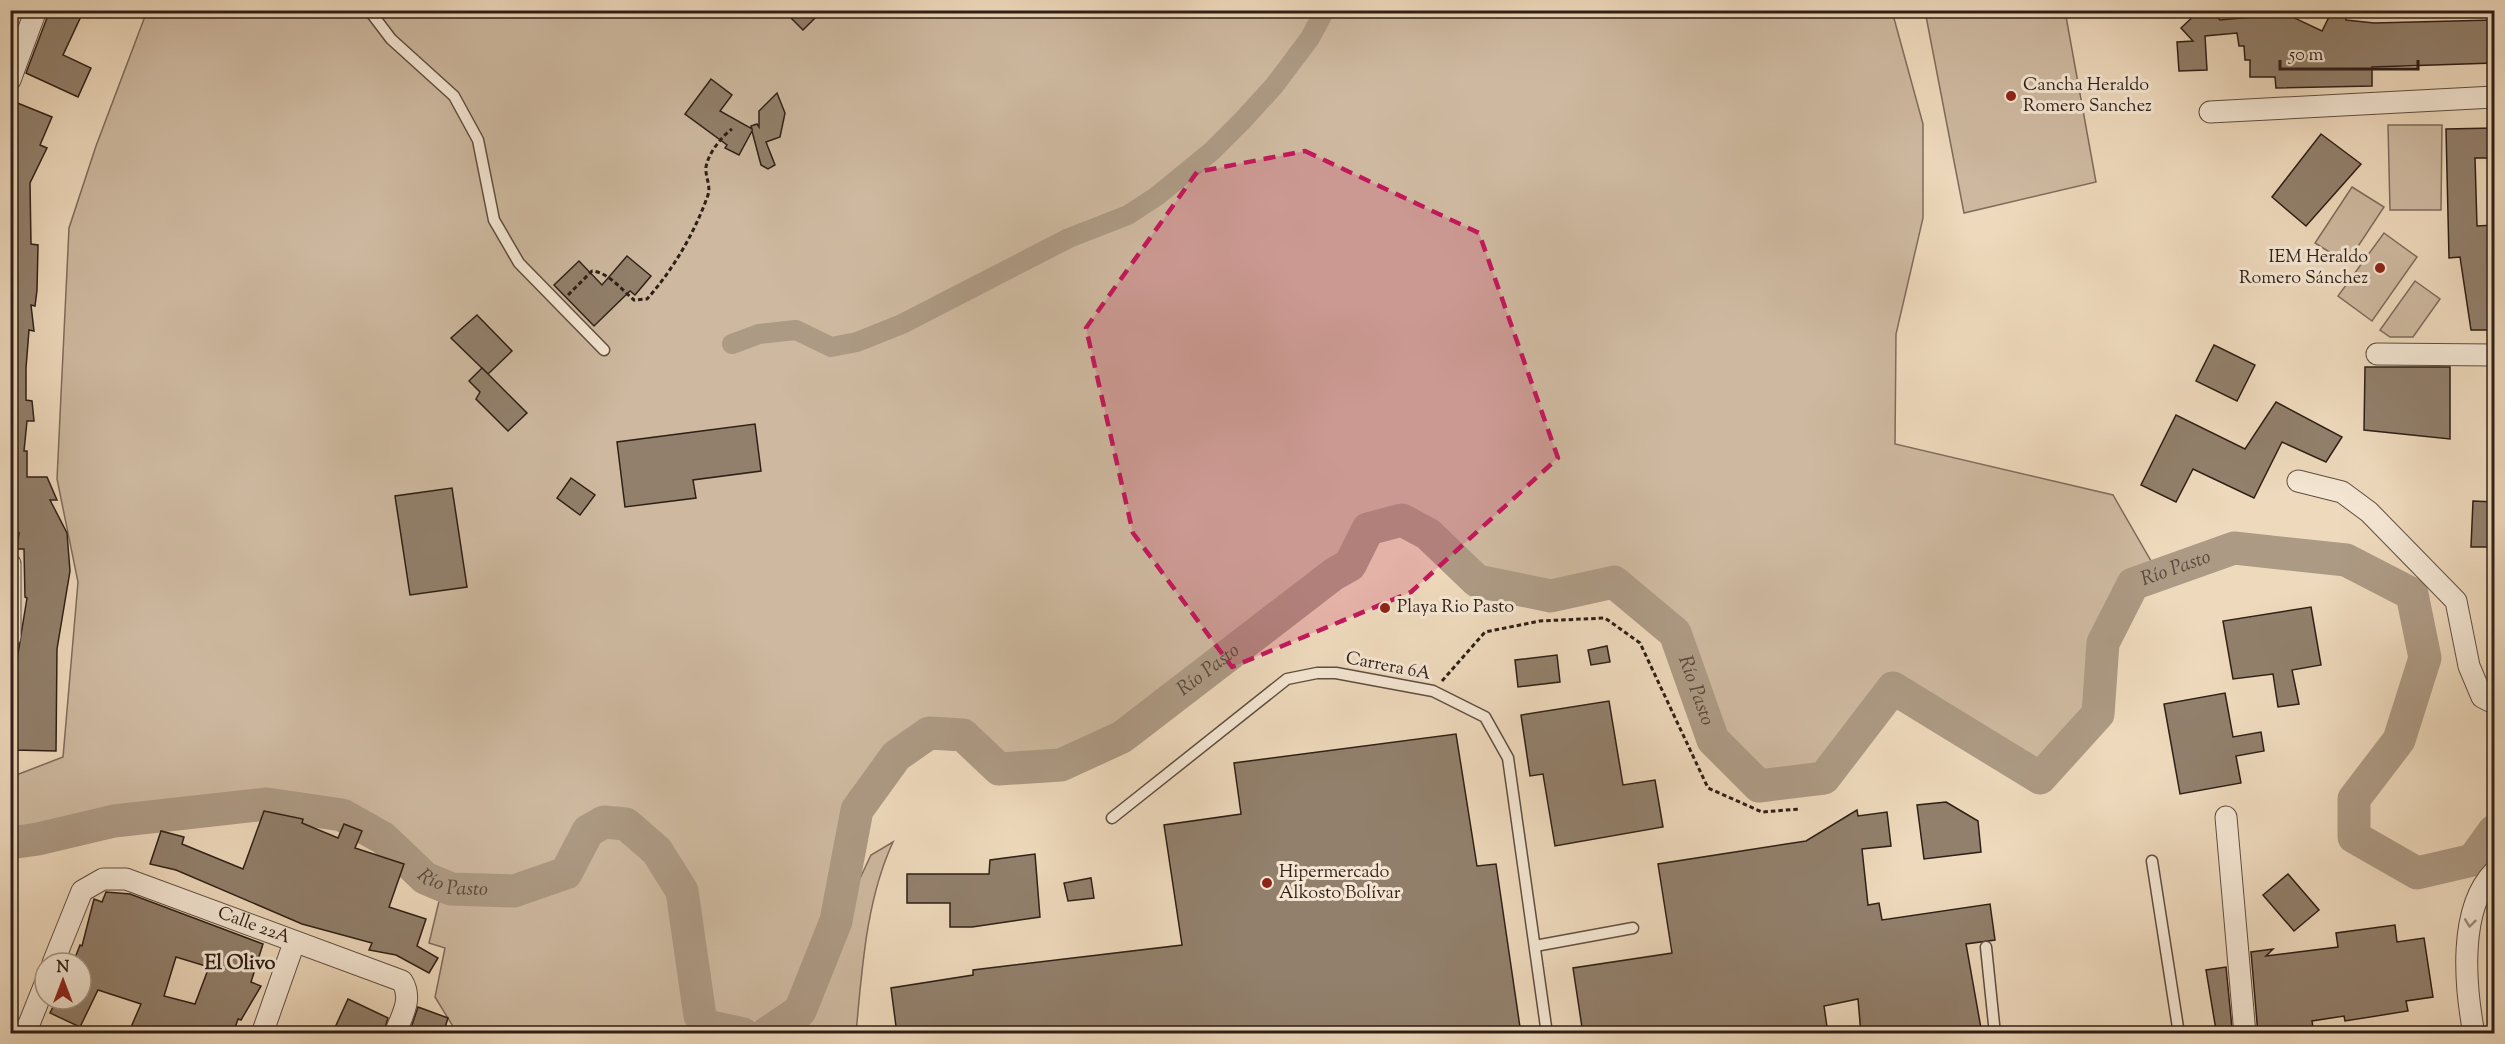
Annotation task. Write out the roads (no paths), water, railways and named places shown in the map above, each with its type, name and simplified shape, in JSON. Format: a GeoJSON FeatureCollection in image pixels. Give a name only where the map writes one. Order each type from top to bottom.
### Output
{"type":"FeatureCollection","features":[{"type":"Feature","properties":{"kind":"street"},"geometry":{"type":"LineString","coordinates":[[10,80],[36,10]]}},
{"type":"Feature","properties":{"kind":"street"},"geometry":{"type":"LineString","coordinates":[[2210,112],[2494,97]]}},
{"type":"Feature","properties":{"kind":"street"},"geometry":{"type":"LineString","coordinates":[[2377,354],[2494,355]]}},
{"type":"Feature","properties":{"kind":"street"},"geometry":{"type":"LineString","coordinates":[[2298,482],[2342,492],[2369,512],[2456,601],[2469,666],[2482,697],[2494,704]]}},
{"type":"Feature","properties":{"kind":"street"},"geometry":{"type":"LineString","coordinates":[[10,564],[10,637]]}},
{"type":"Feature","properties":{"kind":"street"},"geometry":{"type":"LineString","coordinates":[[2226,817],[2245,1034]]}},
{"type":"Feature","properties":{"kind":"street"},"geometry":{"type":"LineString","coordinates":[[2472,1033],[2466,948],[2471,909],[2486,880],[2494,872]]}},
{"type":"Feature","properties":{"kind":"street","name":"Calle 22A"},"geometry":{"type":"LineString","coordinates":[[58,951],[82,891],[103,879],[126,879],[402,981],[407,989],[408,999],[395,1034]]}},
{"type":"Feature","properties":{"kind":"street"},"geometry":{"type":"LineString","coordinates":[[262,1034],[294,943]]}},
{"type":"Feature","properties":{"kind":"street"},"geometry":{"type":"LineString","coordinates":[[22,1034],[34,1011]]}},
{"type":"Feature","properties":{"kind":"lane"},"geometry":{"type":"LineString","coordinates":[[369,10],[391,39],[454,96],[478,140],[494,220],[519,263],[604,350]]}},
{"type":"Feature","properties":{"kind":"lane","name":"Carrera 6A"},"geometry":{"type":"LineString","coordinates":[[1112,818],[1287,679],[1317,673],[1336,674],[1433,692],[1485,717],[1508,758],[1547,1034]]}},
{"type":"Feature","properties":{"kind":"lane"},"geometry":{"type":"LineString","coordinates":[[2152,861],[2179,1034]]}},
{"type":"Feature","properties":{"kind":"lane"},"geometry":{"type":"LineString","coordinates":[[1535,946],[1633,928]]}},
{"type":"Feature","properties":{"kind":"lane"},"geometry":{"type":"LineString","coordinates":[[1986,946],[1995,1034]]}},
{"type":"Feature","properties":{"kind":"waterway"},"geometry":{"type":"LineString","coordinates":[[732,344],[759,334],[796,330],[831,347],[857,342],[902,324],[1069,238],[1128,215],[1157,196],[1212,151],[1242,121],[1274,86],[1310,38],[1325,10]]}},
{"type":"Feature","properties":{"kind":"waterway","name":"Río Pasto"},"geometry":{"type":"LineString","coordinates":[[766,1034],[800,1011],[836,921],[857,810],[896,756],[929,733],[963,735],[999,769],[1061,765],[1122,737],[1334,574],[1350,565],[1368,529],[1402,520],[1428,534],[1477,581],[1551,596],[1614,582],[1675,633],[1713,740],[1759,786],[1824,778],[1893,688],[2040,778],[2098,714],[2103,643],[2133,584],[2234,548],[2346,560],[2412,594],[2425,658],[2399,740],[2354,799],[2354,837],[2417,873],[2473,860],[2494,831]]}},
{"type":"Feature","properties":{"kind":"waterway","name":"Río Pasto"},"geometry":{"type":"LineString","coordinates":[[10,843],[38,839],[114,821],[267,804],[342,815],[383,838],[425,878],[451,889],[514,891],[566,873],[588,831],[604,822],[626,824],[657,851],[682,891],[700,1016],[706,1026],[743,1034]]}},
{"type":"Feature","properties":{"kind":"place","name":"Cancha Heraldo Romero Sanchez"},"geometry":{"type":"Point","coordinates":[2011,96]}},
{"type":"Feature","properties":{"kind":"place","name":"IEM Heraldo Romero Sánchez"},"geometry":{"type":"Point","coordinates":[2380,268]}},
{"type":"Feature","properties":{"kind":"place","name":"Playa Rio Pasto"},"geometry":{"type":"Point","coordinates":[1385,608]}},
{"type":"Feature","properties":{"kind":"place","name":"Hipermercado Alkosto Bolívar"},"geometry":{"type":"Point","coordinates":[1267,883]}},
{"type":"Feature","properties":{"kind":"district","name":"El Olivo"},"geometry":{"type":"Point","coordinates":[240,964]}}]}
